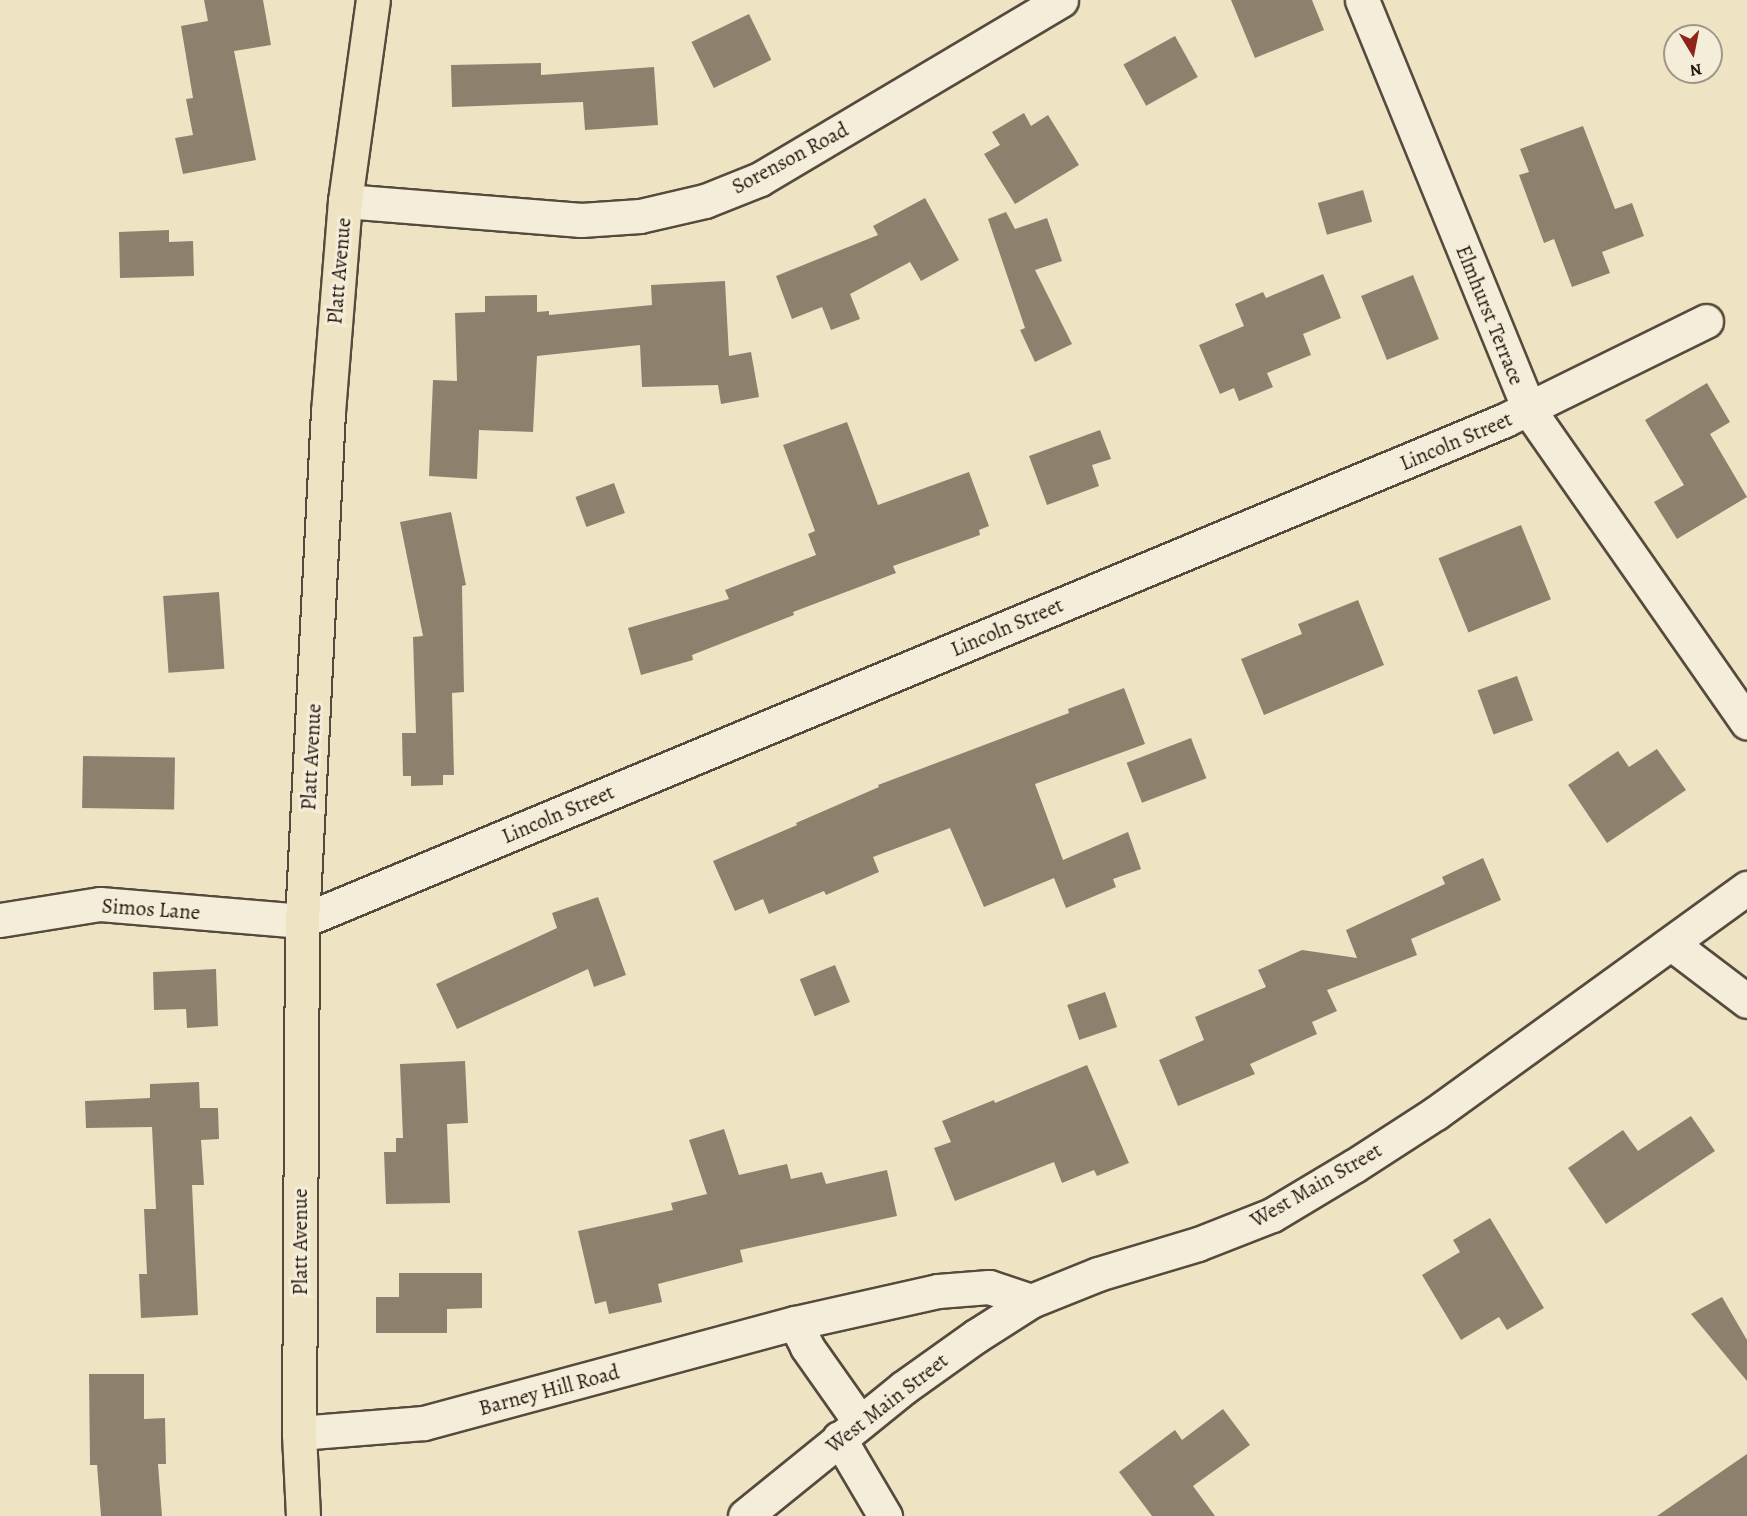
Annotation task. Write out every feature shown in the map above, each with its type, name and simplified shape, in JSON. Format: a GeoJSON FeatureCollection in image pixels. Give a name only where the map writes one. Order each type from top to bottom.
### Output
{"type":"FeatureCollection","features":[{"type":"Feature","properties":{"kind":"main road","name":"Platt Avenue"},"geometry":{"type":"LineString","coordinates":[[303,1516],[299,1433],[302,921],[328,412],[345,201],[374,0]]}},
{"type":"Feature","properties":{"kind":"street","name":"Sorenson Road"},"geometry":{"type":"LineString","coordinates":[[345,201],[581,220],[640,216],[705,201],[760,179],[1061,0]]}},
{"type":"Feature","properties":{"kind":"street","name":"Elmhurst Terrace"},"geometry":{"type":"LineString","coordinates":[[1362,0],[1529,410],[1747,723]]}},
{"type":"Feature","properties":{"kind":"street","name":"Lincoln Street"},"geometry":{"type":"LineString","coordinates":[[302,921],[1529,410],[1706,321]]}},
{"type":"Feature","properties":{"kind":"street","name":"West Main Street"},"geometry":{"type":"LineString","coordinates":[[745,1516],[850,1430],[967,1342],[1031,1301],[1098,1274],[1198,1244],[1272,1215],[1436,1113],[1747,888]]}},
{"type":"Feature","properties":{"kind":"street","name":"Simos Lane"},"geometry":{"type":"LineString","coordinates":[[0,920],[100,904],[302,921]]}},
{"type":"Feature","properties":{"kind":"street"},"geometry":{"type":"LineString","coordinates":[[1672,944],[1747,1001]]}},
{"type":"Feature","properties":{"kind":"street","name":"Barney Hill Road"},"geometry":{"type":"LineString","coordinates":[[299,1433],[424,1424],[795,1323],[938,1291],[989,1287],[1031,1301]]}},
{"type":"Feature","properties":{"kind":"street"},"geometry":{"type":"LineString","coordinates":[[795,1323],[850,1430],[885,1516]]}},
{"type":"Feature","properties":{"kind":"building"},"geometry":{"type":"Polygon","coordinates":[[[204,0],[263,0],[271,45],[234,51],[256,160],[183,174],[175,138],[193,135],[186,99],[193,98],[181,26],[208,21],[204,0]]]}},
{"type":"Feature","properties":{"kind":"building"},"geometry":{"type":"Polygon","coordinates":[[[1231,0],[1312,0],[1324,30],[1255,58],[1231,0]]]}},
{"type":"Feature","properties":{"kind":"building"},"geometry":{"type":"Polygon","coordinates":[[[749,14],[771,60],[714,88],[691,42],[749,14]]]}},
{"type":"Feature","properties":{"kind":"building"},"geometry":{"type":"Polygon","coordinates":[[[1175,36],[1198,77],[1146,106],[1123,65],[1175,36]]]}},
{"type":"Feature","properties":{"kind":"building"},"geometry":{"type":"Polygon","coordinates":[[[541,63],[541,75],[654,67],[658,125],[585,130],[583,102],[452,107],[451,65],[541,63]]]}},
{"type":"Feature","properties":{"kind":"building"},"geometry":{"type":"Polygon","coordinates":[[[1024,113],[1031,126],[1048,115],[1079,165],[1015,204],[984,154],[1000,145],[992,132],[1024,113]]]}},
{"type":"Feature","properties":{"kind":"building"},"geometry":{"type":"Polygon","coordinates":[[[1583,126],[1615,209],[1632,203],[1644,236],[1602,252],[1610,273],[1572,287],[1554,239],[1544,243],[1519,175],[1529,172],[1520,149],[1583,126]]]}},
{"type":"Feature","properties":{"kind":"building"},"geometry":{"type":"Polygon","coordinates":[[[1363,190],[1372,222],[1327,235],[1318,203],[1363,190]]]}},
{"type":"Feature","properties":{"kind":"building"},"geometry":{"type":"Polygon","coordinates":[[[925,198],[959,260],[921,281],[910,262],[850,294],[860,319],[831,330],[822,307],[792,319],[776,276],[878,235],[873,226],[925,198]]]}},
{"type":"Feature","properties":{"kind":"building"},"geometry":{"type":"Polygon","coordinates":[[[1006,212],[1015,229],[1047,218],[1062,261],[1035,270],[1072,344],[1035,362],[1020,330],[1025,328],[988,219],[1006,212]]]}},
{"type":"Feature","properties":{"kind":"building"},"geometry":{"type":"Polygon","coordinates":[[[169,230],[169,242],[193,241],[194,276],[120,278],[119,232],[169,230]]]}},
{"type":"Feature","properties":{"kind":"building"},"geometry":{"type":"Polygon","coordinates":[[[1323,274],[1341,318],[1303,334],[1311,355],[1267,373],[1273,387],[1239,401],[1234,388],[1220,394],[1199,345],[1244,326],[1235,304],[1263,292],[1266,298],[1323,274]]]}},
{"type":"Feature","properties":{"kind":"building"},"geometry":{"type":"Polygon","coordinates":[[[1413,275],[1439,339],[1387,360],[1361,296],[1413,275]]]}},
{"type":"Feature","properties":{"kind":"building"},"geometry":{"type":"Polygon","coordinates":[[[725,281],[729,356],[751,352],[759,397],[721,404],[718,385],[642,387],[640,345],[537,356],[533,432],[479,430],[477,479],[429,476],[433,380],[457,381],[455,313],[485,312],[485,296],[537,295],[537,312],[549,311],[549,315],[652,305],[651,285],[725,281]]]}},
{"type":"Feature","properties":{"kind":"building"},"geometry":{"type":"Polygon","coordinates":[[[1707,383],[1730,422],[1710,434],[1747,497],[1677,539],[1654,502],[1684,485],[1645,420],[1707,383]]]}},
{"type":"Feature","properties":{"kind":"building"},"geometry":{"type":"Polygon","coordinates":[[[847,422],[878,505],[969,472],[989,526],[979,530],[980,535],[893,566],[896,573],[793,612],[794,615],[692,655],[693,660],[641,675],[628,628],[729,599],[725,590],[816,555],[808,534],[815,531],[783,445],[847,422]]]}},
{"type":"Feature","properties":{"kind":"building"},"geometry":{"type":"Polygon","coordinates":[[[1100,430],[1111,459],[1092,465],[1099,486],[1047,505],[1029,456],[1100,430]]]}},
{"type":"Feature","properties":{"kind":"building"},"geometry":{"type":"Polygon","coordinates":[[[614,483],[625,513],[586,527],[575,497],[614,483]]]}},
{"type":"Feature","properties":{"kind":"building"},"geometry":{"type":"Polygon","coordinates":[[[451,512],[466,585],[462,586],[464,692],[452,693],[454,775],[443,775],[443,785],[411,786],[411,776],[403,776],[402,733],[416,733],[413,637],[423,636],[400,522],[451,512]]]}},
{"type":"Feature","properties":{"kind":"building"},"geometry":{"type":"Polygon","coordinates":[[[1521,525],[1551,599],[1468,633],[1438,558],[1521,525]]]}},
{"type":"Feature","properties":{"kind":"building"},"geometry":{"type":"Polygon","coordinates":[[[219,592],[224,669],[169,673],[163,596],[219,592]]]}},
{"type":"Feature","properties":{"kind":"building"},"geometry":{"type":"Polygon","coordinates":[[[1358,600],[1384,665],[1264,715],[1241,659],[1302,634],[1298,624],[1358,600]]]}},
{"type":"Feature","properties":{"kind":"building"},"geometry":{"type":"Polygon","coordinates":[[[1517,676],[1533,720],[1494,735],[1478,690],[1517,676]]]}},
{"type":"Feature","properties":{"kind":"building"},"geometry":{"type":"Polygon","coordinates":[[[1124,688],[1145,744],[1035,784],[1063,860],[1128,832],[1141,869],[1113,879],[1116,887],[1066,908],[1054,878],[984,907],[950,828],[873,857],[879,872],[826,895],[824,891],[769,914],[763,899],[735,911],[713,861],[797,825],[796,823],[879,787],[878,785],[1069,713],[1068,709],[1124,688]]]}},
{"type":"Feature","properties":{"kind":"building"},"geometry":{"type":"Polygon","coordinates":[[[1191,738],[1206,778],[1142,803],[1127,763],[1191,738]]]}},
{"type":"Feature","properties":{"kind":"building"},"geometry":{"type":"Polygon","coordinates":[[[1657,749],[1686,790],[1607,843],[1568,785],[1618,751],[1629,767],[1657,749]]]}},
{"type":"Feature","properties":{"kind":"building"},"geometry":{"type":"Polygon","coordinates":[[[83,756],[175,758],[174,810],[82,808],[83,756]]]}},
{"type":"Feature","properties":{"kind":"building"},"geometry":{"type":"Polygon","coordinates":[[[1483,858],[1501,900],[1411,939],[1417,955],[1327,990],[1337,1011],[1312,1022],[1317,1034],[1250,1064],[1255,1074],[1178,1106],[1159,1060],[1204,1040],[1195,1017],[1266,987],[1258,970],[1302,950],[1357,958],[1346,930],[1445,884],[1442,877],[1483,858]]]}},
{"type":"Feature","properties":{"kind":"building"},"geometry":{"type":"Polygon","coordinates":[[[598,897],[626,975],[594,987],[588,969],[457,1029],[436,984],[557,928],[552,913],[598,897]]]}},
{"type":"Feature","properties":{"kind":"building"},"geometry":{"type":"Polygon","coordinates":[[[835,965],[850,1002],[815,1016],[800,979],[835,965]]]}},
{"type":"Feature","properties":{"kind":"building"},"geometry":{"type":"Polygon","coordinates":[[[216,969],[218,1026],[187,1028],[186,1009],[154,1010],[153,972],[216,969]]]}},
{"type":"Feature","properties":{"kind":"building"},"geometry":{"type":"Polygon","coordinates":[[[1105,992],[1117,1027],[1079,1040],[1067,1005],[1105,992]]]}},
{"type":"Feature","properties":{"kind":"building"},"geometry":{"type":"Polygon","coordinates":[[[465,1061],[468,1123],[447,1124],[450,1203],[386,1204],[384,1152],[396,1152],[396,1138],[403,1138],[400,1064],[465,1061]]]}},
{"type":"Feature","properties":{"kind":"building"},"geometry":{"type":"Polygon","coordinates":[[[1087,1065],[1129,1163],[1097,1176],[1094,1170],[1062,1183],[1054,1162],[955,1201],[934,1148],[951,1142],[942,1121],[994,1100],[995,1103],[1087,1065]]]}},
{"type":"Feature","properties":{"kind":"building"},"geometry":{"type":"Polygon","coordinates":[[[199,1082],[200,1108],[218,1108],[219,1139],[201,1140],[204,1185],[192,1185],[198,1315],[141,1318],[139,1274],[147,1274],[144,1209],[156,1209],[152,1127],[86,1128],[85,1101],[150,1098],[150,1084],[199,1082]]]}},
{"type":"Feature","properties":{"kind":"building"},"geometry":{"type":"Polygon","coordinates":[[[1691,1116],[1715,1151],[1606,1224],[1568,1168],[1623,1130],[1638,1151],[1691,1116]]]}},
{"type":"Feature","properties":{"kind":"building"},"geometry":{"type":"Polygon","coordinates":[[[724,1129],[739,1175],[787,1164],[791,1179],[822,1172],[826,1184],[887,1170],[897,1216],[740,1250],[743,1262],[658,1284],[662,1302],[609,1314],[606,1301],[595,1304],[578,1231],[673,1210],[671,1203],[707,1194],[689,1140],[724,1129]]]}},
{"type":"Feature","properties":{"kind":"building"},"geometry":{"type":"Polygon","coordinates":[[[1490,1218],[1544,1308],[1507,1330],[1499,1317],[1461,1340],[1422,1275],[1460,1252],[1453,1240],[1490,1218]]]}},
{"type":"Feature","properties":{"kind":"building"},"geometry":{"type":"Polygon","coordinates":[[[399,1273],[482,1273],[482,1308],[447,1309],[447,1333],[376,1333],[376,1297],[399,1297],[399,1273]]]}},
{"type":"Feature","properties":{"kind":"building"},"geometry":{"type":"Polygon","coordinates":[[[1722,1297],[1747,1340],[1747,1381],[1691,1314],[1722,1297]]]}},
{"type":"Feature","properties":{"kind":"building"},"geometry":{"type":"Polygon","coordinates":[[[89,1374],[144,1374],[144,1419],[165,1418],[166,1464],[158,1464],[162,1516],[101,1516],[97,1465],[90,1465],[89,1374]]]}},
{"type":"Feature","properties":{"kind":"building"},"geometry":{"type":"Polygon","coordinates":[[[1223,1409],[1250,1445],[1193,1486],[1215,1516],[1152,1516],[1119,1472],[1175,1430],[1182,1440],[1223,1409]]]}},
{"type":"Feature","properties":{"kind":"building"},"geometry":{"type":"Polygon","coordinates":[[[1747,1454],[1747,1516],[1657,1516],[1747,1454]]]}}]}
